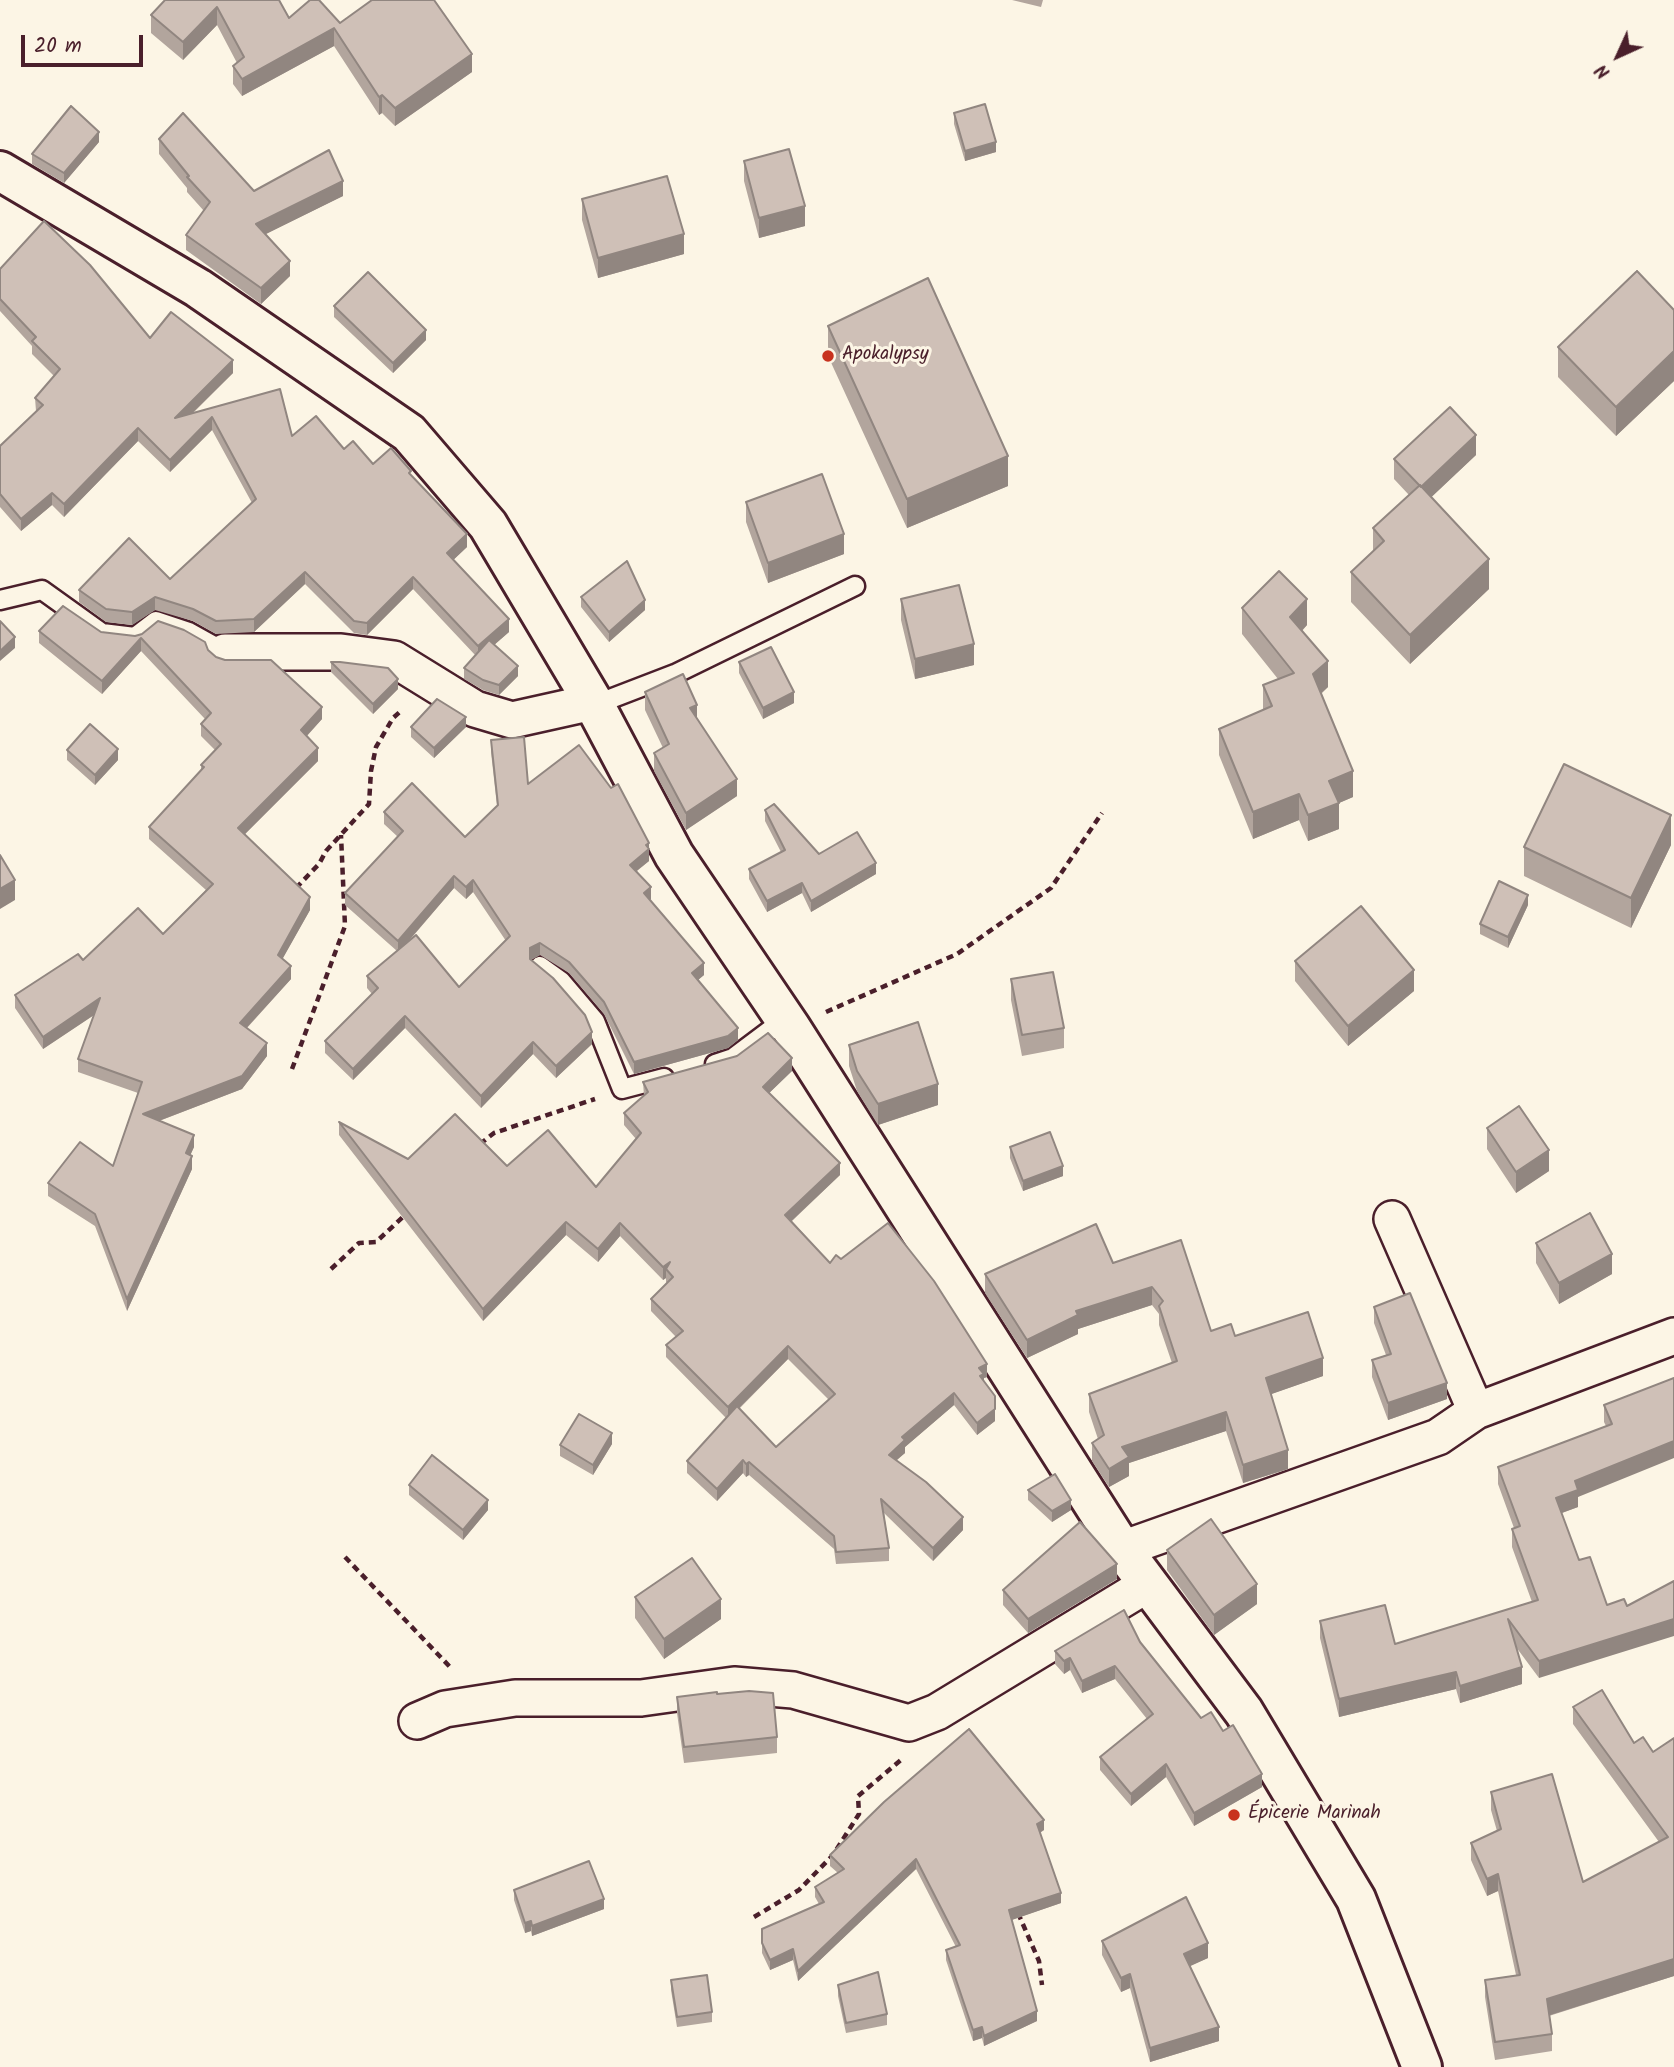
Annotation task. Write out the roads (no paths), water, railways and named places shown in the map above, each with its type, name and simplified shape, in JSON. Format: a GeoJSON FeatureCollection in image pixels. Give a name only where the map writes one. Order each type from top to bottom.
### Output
{"type":"FeatureCollection","features":[{"type":"Feature","properties":{"kind":"street"},"geometry":{"type":"LineString","coordinates":[[0,171],[198,288],[409,433],[488,525],[593,702],[674,855],[788,1024],[1122,1549],[1244,1712],[1356,1899],[1422,2067]]}},
{"type":"Feature","properties":{"kind":"street"},"geometry":{"type":"LineString","coordinates":[[225,652],[341,652],[394,659],[475,709],[512,720],[593,702]]}},
{"type":"Feature","properties":{"kind":"street"},"geometry":{"type":"LineString","coordinates":[[1392,1219],[1476,1411]]}},
{"type":"Feature","properties":{"kind":"street"},"geometry":{"type":"LineString","coordinates":[[1122,1549],[1438,1437],[1476,1411],[1674,1336]]}},
{"type":"Feature","properties":{"kind":"street"},"geometry":{"type":"LineString","coordinates":[[417,1721],[445,1709],[515,1698],[641,1698],[734,1685],[793,1690],[909,1723],[937,1712],[1148,1584]]}},
{"type":"Feature","properties":{"kind":"lane"},"geometry":{"type":"LineString","coordinates":[[593,702],[610,699],[675,674],[855,586]]}},
{"type":"Feature","properties":{"kind":"lane"},"geometry":{"type":"LineString","coordinates":[[0,600],[42,590],[102,632],[135,637],[156,621],[189,632],[225,652]]}},
{"type":"Feature","properties":{"kind":"lane"},"geometry":{"type":"LineString","coordinates":[[540,966],[561,981],[595,1021],[622,1089],[677,1074]]}},
{"type":"Feature","properties":{"kind":"lane"},"geometry":{"type":"LineString","coordinates":[[699,1068],[733,1058],[788,1024]]}},
{"type":"Feature","properties":{"kind":"place","name":"Apokalypsy"},"geometry":{"type":"Point","coordinates":[828,356]}},
{"type":"Feature","properties":{"kind":"place","name":"Épicerie Marinah"},"geometry":{"type":"Point","coordinates":[1234,1815]}}]}
